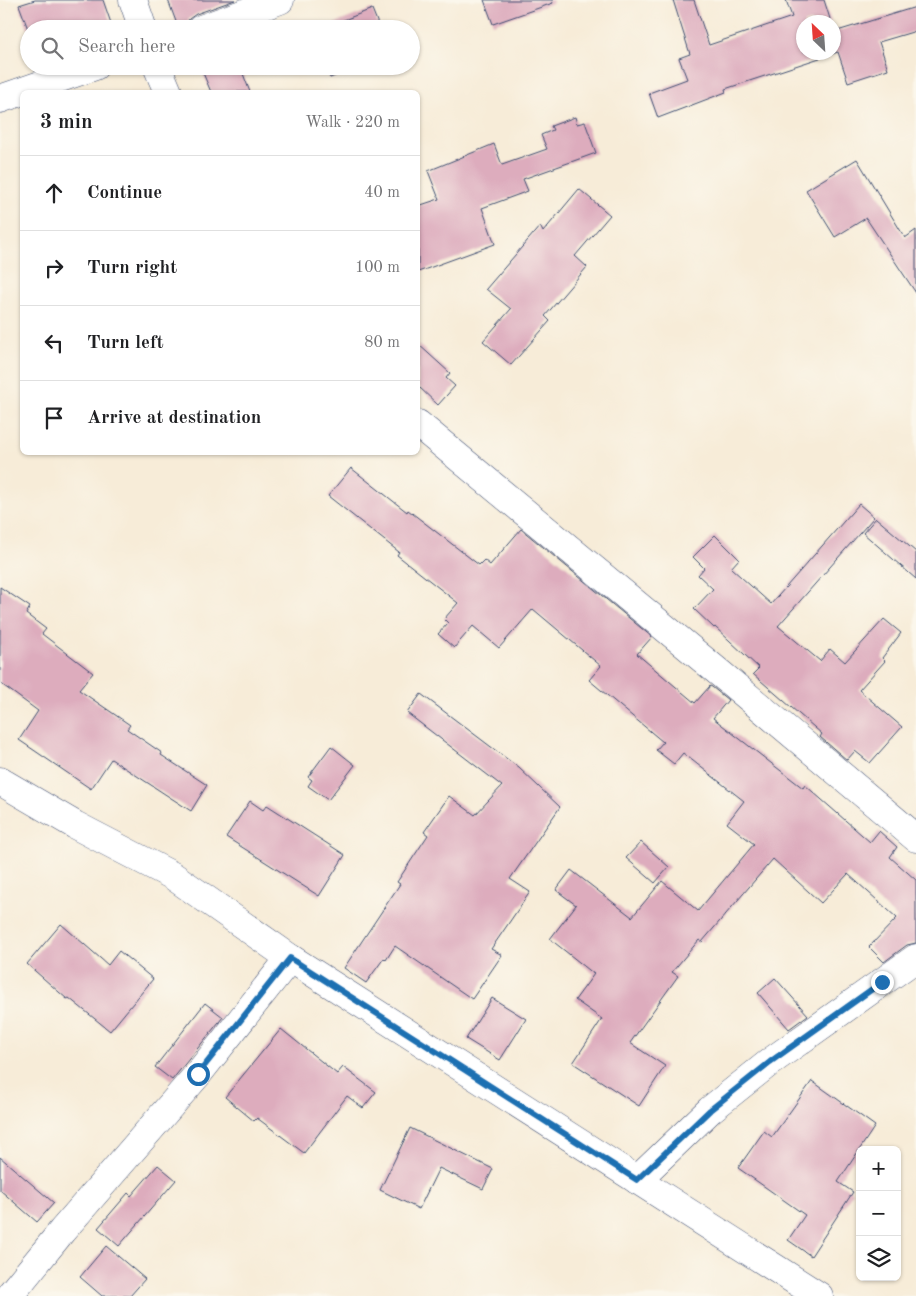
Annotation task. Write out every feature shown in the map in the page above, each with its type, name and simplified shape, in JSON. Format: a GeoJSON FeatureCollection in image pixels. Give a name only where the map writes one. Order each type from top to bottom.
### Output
{"type":"FeatureCollection","features":[{"type":"Feature","properties":{"kind":"street"},"geometry":{"type":"LineString","coordinates":[[133,0],[140,20]]}},
{"type":"Feature","properties":{"kind":"street"},"geometry":{"type":"LineString","coordinates":[[226,20],[280,0]]}},
{"type":"Feature","properties":{"kind":"street"},"geometry":{"type":"LineString","coordinates":[[26,90],[69,75]]}},
{"type":"Feature","properties":{"kind":"street"},"geometry":{"type":"LineString","coordinates":[[161,75],[167,90]]}},
{"type":"Feature","properties":{"kind":"street"},"geometry":{"type":"LineString","coordinates":[[0,99],[20,92]]}},
{"type":"Feature","properties":{"kind":"street"},"geometry":{"type":"LineString","coordinates":[[420,426],[916,838]]}},
{"type":"Feature","properties":{"kind":"street"},"geometry":{"type":"LineString","coordinates":[[0,781],[75,825],[173,876],[290,958],[819,1296]]}},
{"type":"Feature","properties":{"kind":"street"},"geometry":{"type":"LineString","coordinates":[[10,1296],[62,1231],[198,1074],[290,958]]}},
{"type":"Feature","properties":{"kind":"street"},"geometry":{"type":"LineString","coordinates":[[637,1180],[710,1110],[770,1062],[916,958]]}},
{"type":"Feature","properties":{"kind":"building"},"geometry":{"type":"Polygon","coordinates":[[[35,0],[103,0],[110,20],[25,20],[19,5],[35,0]]]}},
{"type":"Feature","properties":{"kind":"building"},"geometry":{"type":"Polygon","coordinates":[[[168,0],[235,0],[196,14],[189,20],[175,20],[168,0]]]}},
{"type":"Feature","properties":{"kind":"building"},"geometry":{"type":"Polygon","coordinates":[[[484,0],[552,0],[553,3],[493,24],[484,0]]]}},
{"type":"Feature","properties":{"kind":"building"},"geometry":{"type":"Polygon","coordinates":[[[673,0],[694,0],[709,45],[792,17],[786,0],[824,0],[829,15],[796,15],[796,60],[814,60],[725,89],[726,92],[658,118],[649,93],[687,79],[679,58],[690,54],[673,0]]]}},
{"type":"Feature","properties":{"kind":"building"},"geometry":{"type":"Polygon","coordinates":[[[916,7],[916,31],[879,42],[888,69],[848,82],[841,60],[841,30],[916,7]]]}},
{"type":"Feature","properties":{"kind":"building"},"geometry":{"type":"Polygon","coordinates":[[[372,9],[376,20],[344,20],[372,9]]]}},
{"type":"Feature","properties":{"kind":"building"},"geometry":{"type":"Polygon","coordinates":[[[204,75],[243,75],[249,90],[210,90],[204,75]]]}},
{"type":"Feature","properties":{"kind":"building"},"geometry":{"type":"Polygon","coordinates":[[[575,117],[577,124],[585,122],[596,153],[523,179],[528,191],[482,208],[495,244],[420,271],[420,205],[439,199],[428,171],[494,144],[502,165],[547,149],[541,135],[553,130],[551,126],[575,117]]]}},
{"type":"Feature","properties":{"kind":"building"},"geometry":{"type":"Polygon","coordinates":[[[857,159],[905,238],[916,230],[916,293],[866,218],[835,237],[806,190],[857,159]]]}},
{"type":"Feature","properties":{"kind":"building"},"geometry":{"type":"Polygon","coordinates":[[[579,189],[610,215],[575,256],[587,267],[545,316],[550,321],[511,365],[483,341],[511,309],[486,289],[540,226],[543,232],[579,189]]]}},
{"type":"Feature","properties":{"kind":"building"},"geometry":{"type":"Polygon","coordinates":[[[420,346],[450,373],[446,378],[455,386],[438,405],[420,388],[420,346]]]}},
{"type":"Feature","properties":{"kind":"building"},"geometry":{"type":"Polygon","coordinates":[[[351,468],[479,565],[484,560],[490,565],[521,529],[652,637],[637,654],[695,703],[710,686],[728,700],[713,718],[803,788],[805,785],[870,842],[879,831],[897,847],[890,857],[916,880],[916,943],[907,945],[884,962],[869,947],[897,918],[848,874],[821,903],[773,859],[702,942],[699,940],[672,972],[678,976],[630,1043],[665,1066],[639,1106],[573,1063],[602,1019],[575,1000],[594,974],[550,939],[576,905],[556,890],[571,870],[632,917],[662,881],[698,911],[754,844],[727,823],[744,801],[683,753],[674,764],[656,750],[663,742],[589,680],[601,666],[533,609],[499,648],[473,626],[454,648],[438,634],[448,623],[444,619],[458,603],[397,555],[399,552],[328,496],[351,468]]]}},
{"type":"Feature","properties":{"kind":"building"},"geometry":{"type":"Polygon","coordinates":[[[859,504],[874,517],[778,626],[820,661],[830,649],[845,662],[884,619],[901,633],[882,658],[885,661],[859,690],[902,727],[870,763],[855,751],[847,760],[820,737],[822,734],[753,674],[759,668],[694,609],[713,589],[698,575],[704,568],[693,557],[715,535],[739,559],[731,568],[771,604],[859,504]]]}},
{"type":"Feature","properties":{"kind":"building"},"geometry":{"type":"Polygon","coordinates":[[[876,518],[916,552],[916,579],[863,533],[876,518]]]}},
{"type":"Feature","properties":{"kind":"building"},"geometry":{"type":"Polygon","coordinates":[[[0,587],[30,607],[26,614],[46,629],[42,634],[93,673],[79,690],[130,725],[127,729],[162,753],[161,755],[207,785],[191,811],[111,759],[91,789],[19,740],[38,711],[0,683],[0,587]]]}},
{"type":"Feature","properties":{"kind":"building"},"geometry":{"type":"Polygon","coordinates":[[[421,694],[519,768],[560,807],[510,879],[530,892],[491,949],[502,955],[472,999],[395,946],[386,960],[384,958],[366,983],[344,968],[400,884],[397,882],[428,835],[424,832],[449,796],[475,815],[502,786],[407,713],[421,694]]]}},
{"type":"Feature","properties":{"kind":"building"},"geometry":{"type":"Polygon","coordinates":[[[331,746],[355,765],[328,800],[308,786],[312,780],[308,777],[331,746]]]}},
{"type":"Feature","properties":{"kind":"building"},"geometry":{"type":"Polygon","coordinates":[[[250,801],[263,810],[267,805],[345,855],[319,896],[226,837],[250,801]]]}},
{"type":"Feature","properties":{"kind":"building"},"geometry":{"type":"Polygon","coordinates":[[[641,842],[669,867],[655,883],[626,858],[641,842]]]}},
{"type":"Feature","properties":{"kind":"building"},"geometry":{"type":"Polygon","coordinates":[[[61,924],[108,965],[119,951],[153,979],[110,1031],[69,998],[67,999],[27,964],[61,924]]]}},
{"type":"Feature","properties":{"kind":"building"},"geometry":{"type":"Polygon","coordinates":[[[775,978],[808,1015],[789,1029],[758,993],[775,978]]]}},
{"type":"Feature","properties":{"kind":"building"},"geometry":{"type":"Polygon","coordinates":[[[492,998],[526,1019],[500,1060],[466,1039],[492,998]]]}},
{"type":"Feature","properties":{"kind":"building"},"geometry":{"type":"Polygon","coordinates":[[[205,1003],[223,1017],[172,1080],[155,1067],[205,1003]]]}},
{"type":"Feature","properties":{"kind":"building"},"geometry":{"type":"Polygon","coordinates":[[[281,1029],[337,1074],[343,1067],[376,1092],[363,1108],[347,1096],[304,1153],[257,1118],[254,1121],[225,1097],[281,1029]]]}},
{"type":"Feature","properties":{"kind":"building"},"geometry":{"type":"Polygon","coordinates":[[[812,1081],[875,1126],[862,1146],[856,1146],[856,1155],[838,1182],[853,1192],[811,1256],[788,1240],[805,1215],[738,1168],[764,1131],[772,1137],[812,1081]]]}},
{"type":"Feature","properties":{"kind":"building"},"geometry":{"type":"Polygon","coordinates":[[[410,1128],[493,1169],[483,1189],[439,1168],[419,1209],[380,1190],[410,1128]]]}},
{"type":"Feature","properties":{"kind":"building"},"geometry":{"type":"Polygon","coordinates":[[[0,1157],[54,1203],[37,1222],[0,1190],[0,1157]]]}},
{"type":"Feature","properties":{"kind":"building"},"geometry":{"type":"Polygon","coordinates":[[[158,1165],[176,1180],[119,1246],[98,1228],[128,1193],[131,1196],[158,1165]]]}},
{"type":"Feature","properties":{"kind":"building"},"geometry":{"type":"Polygon","coordinates":[[[106,1246],[145,1279],[130,1296],[102,1296],[80,1277],[106,1246]]]}},
{"type":"Feature","properties":{"kind":"route"},"geometry":{"type":"LineString","coordinates":[[198,1074],[290,958],[637,1180],[710,1110],[770,1062],[882,982]]}}]}
